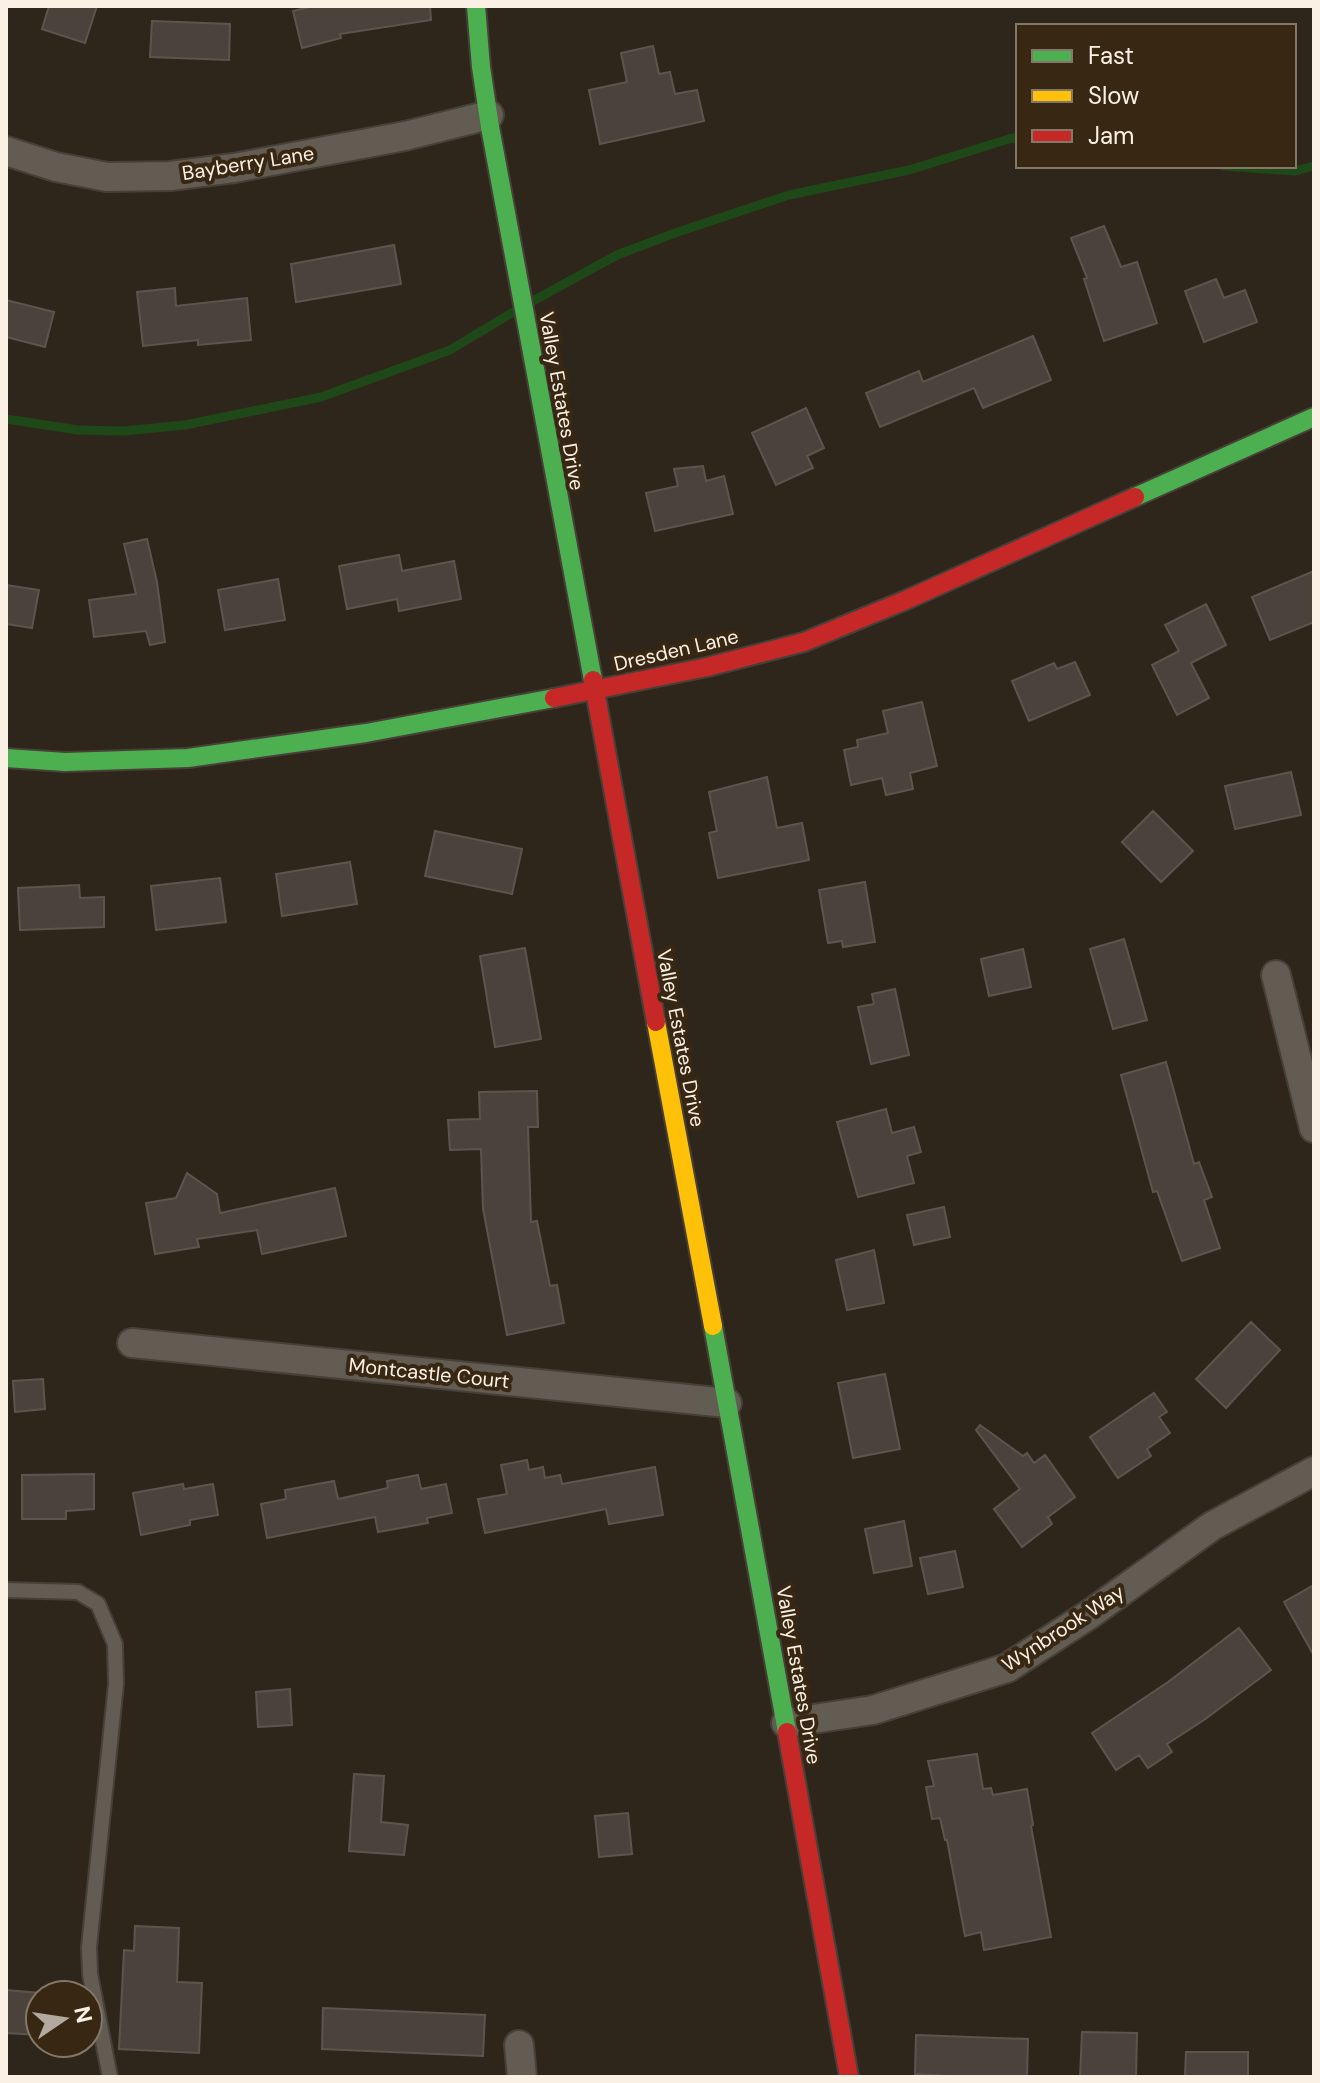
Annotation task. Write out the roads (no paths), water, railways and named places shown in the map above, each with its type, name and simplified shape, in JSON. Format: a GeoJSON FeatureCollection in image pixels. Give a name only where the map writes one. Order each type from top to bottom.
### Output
{"type":"FeatureCollection","features":[{"type":"Feature","properties":{"kind":"street","name":"Valley Estates Drive"},"geometry":{"type":"LineString","coordinates":[[476,6],[489,115],[541,418],[595,691],[849,2077]]}},
{"type":"Feature","properties":{"kind":"street","name":"Bayberry Lane"},"geometry":{"type":"LineString","coordinates":[[6,151],[56,167],[107,177],[170,176],[234,168],[405,136],[489,115]]}},
{"type":"Feature","properties":{"kind":"street","name":"Dresden Lane"},"geometry":{"type":"LineString","coordinates":[[6,758],[65,762],[188,758],[366,733],[595,691],[804,642],[906,600],[1314,417]]}},
{"type":"Feature","properties":{"kind":"street"},"geometry":{"type":"LineString","coordinates":[[1276,975],[1314,1128]]}},
{"type":"Feature","properties":{"kind":"street","name":"Montcastle Court"},"geometry":{"type":"LineString","coordinates":[[132,1343],[727,1403]]}},
{"type":"Feature","properties":{"kind":"street","name":"Wynbrook Way"},"geometry":{"type":"LineString","coordinates":[[786,1723],[873,1710],[1007,1668],[1090,1614],[1212,1526],[1314,1471]]}},
{"type":"Feature","properties":{"kind":"street"},"geometry":{"type":"LineString","coordinates":[[519,2045],[522,2077]]}},
{"type":"Feature","properties":{"kind":"lane"},"geometry":{"type":"LineString","coordinates":[[6,1590],[78,1592],[98,1604],[115,1644],[116,1684],[89,1947],[90,1974],[110,2077]]}},
{"type":"Feature","properties":{"kind":"waterway"},"geometry":{"type":"LineString","coordinates":[[531,302],[617,255],[675,233],[789,195],[909,170],[1016,139]]}},
{"type":"Feature","properties":{"kind":"waterway"},"geometry":{"type":"LineString","coordinates":[[1252,168],[1295,171],[1314,166]]}},
{"type":"Feature","properties":{"kind":"waterway"},"geometry":{"type":"LineString","coordinates":[[6,419],[78,430],[124,431],[185,425],[321,397],[450,350],[515,311]]}}]}
